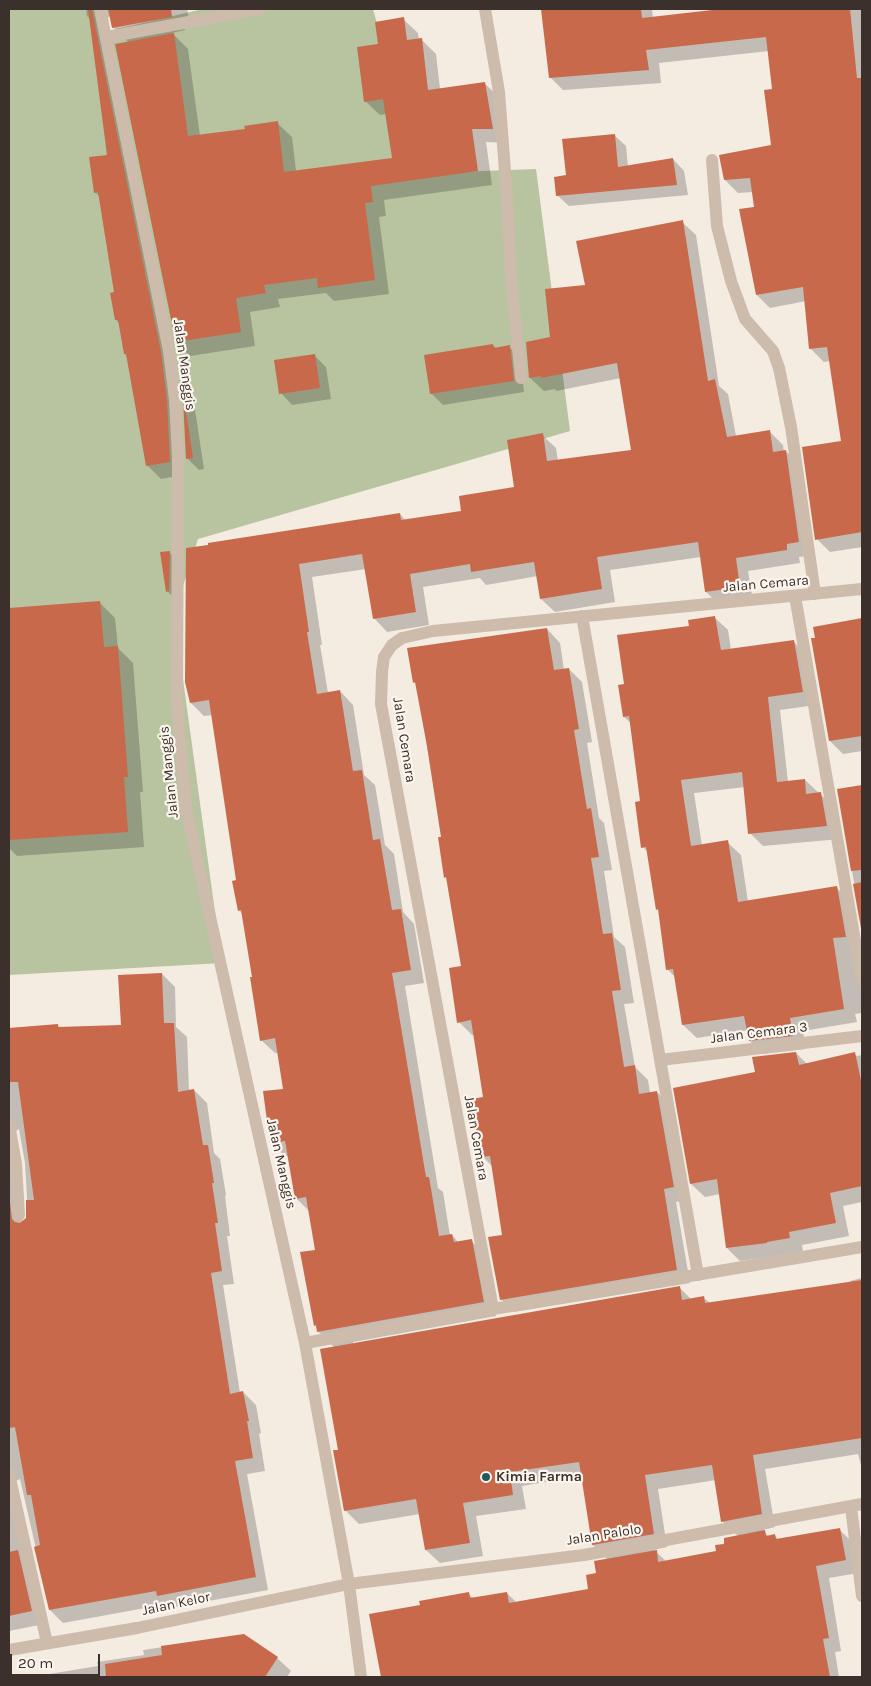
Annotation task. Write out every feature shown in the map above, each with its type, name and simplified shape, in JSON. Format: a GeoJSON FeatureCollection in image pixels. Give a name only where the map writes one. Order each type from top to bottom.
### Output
{"type":"FeatureCollection","features":[{"type":"Feature","properties":{"kind":"street","name":"Jalan Manggis"},"geometry":{"type":"LineString","coordinates":[[100,9],[169,351],[176,399],[178,458],[178,703],[186,809],[305,1343],[348,1584],[361,1677]]}},
{"type":"Feature","properties":{"kind":"street"},"geometry":{"type":"LineString","coordinates":[[107,37],[260,9]]}},
{"type":"Feature","properties":{"kind":"street"},"geometry":{"type":"LineString","coordinates":[[485,9],[499,92],[511,279],[521,378]]}},
{"type":"Feature","properties":{"kind":"street"},"geometry":{"type":"LineString","coordinates":[[712,160],[718,226],[731,281],[745,319],[773,351],[779,368],[791,428],[814,594]]}},
{"type":"Feature","properties":{"kind":"street","name":"Jalan Cemara"},"geometry":{"type":"LineString","coordinates":[[493,1309],[381,704],[384,657],[392,645],[402,638],[433,631],[862,590]]}},
{"type":"Feature","properties":{"kind":"street"},"geometry":{"type":"LineString","coordinates":[[795,596],[862,981]]}},
{"type":"Feature","properties":{"kind":"street"},"geometry":{"type":"LineString","coordinates":[[582,616],[698,1275]]}},
{"type":"Feature","properties":{"kind":"street","name":"Jalan Cemara 3"},"geometry":{"type":"LineString","coordinates":[[660,1060],[862,1036]]}},
{"type":"Feature","properties":{"kind":"street"},"geometry":{"type":"LineString","coordinates":[[9,1124],[16,1164],[19,1215]]}},
{"type":"Feature","properties":{"kind":"street"},"geometry":{"type":"LineString","coordinates":[[305,1343],[493,1309],[862,1247]]}},
{"type":"Feature","properties":{"kind":"street"},"geometry":{"type":"LineString","coordinates":[[9,1474],[47,1643]]}},
{"type":"Feature","properties":{"kind":"street"},"geometry":{"type":"LineString","coordinates":[[857,1505],[862,1596]]}},
{"type":"Feature","properties":{"kind":"street","name":"Jalan Palolo"},"geometry":{"type":"LineString","coordinates":[[348,1584],[584,1555],[857,1505]]}},
{"type":"Feature","properties":{"kind":"street","name":"Jalan Kelor"},"geometry":{"type":"LineString","coordinates":[[9,1650],[137,1628],[348,1584]]}},
{"type":"Feature","properties":{"kind":"green space"},"geometry":{"type":"Polygon","coordinates":[[[9,9],[104,9],[108,31],[203,9],[373,9],[404,121],[456,172],[536,169],[570,431],[198,539],[174,614],[222,963],[9,975],[9,9]]]}},
{"type":"Feature","properties":{"kind":"building"},"geometry":{"type":"Polygon","coordinates":[[[88,9],[92,9],[161,352],[167,400],[170,462],[146,466],[126,354],[124,354],[118,320],[115,320],[110,293],[114,292],[98,192],[94,193],[89,157],[107,155],[88,9]]]}},
{"type":"Feature","properties":{"kind":"building"},"geometry":{"type":"Polygon","coordinates":[[[108,9],[171,9],[172,17],[112,28],[108,9]]]}},
{"type":"Feature","properties":{"kind":"building"},"geometry":{"type":"Polygon","coordinates":[[[541,9],[641,9],[642,18],[721,9],[850,9],[857,78],[862,78],[862,532],[815,540],[802,447],[841,441],[827,347],[809,349],[803,287],[756,295],[739,209],[754,207],[750,178],[724,180],[719,155],[771,145],[764,90],[772,89],[766,37],[646,50],[649,70],[549,78],[541,9]]]}},
{"type":"Feature","properties":{"kind":"building"},"geometry":{"type":"Polygon","coordinates":[[[404,17],[407,40],[422,38],[428,90],[485,82],[493,129],[472,129],[478,171],[371,186],[373,202],[365,203],[375,280],[318,288],[317,278],[264,285],[266,293],[236,298],[241,332],[176,342],[176,344],[115,44],[174,33],[188,136],[245,129],[244,126],[278,121],[284,172],[392,158],[383,99],[364,102],[357,47],[378,44],[375,22],[404,17]]]}},
{"type":"Feature","properties":{"kind":"building"},"geometry":{"type":"Polygon","coordinates":[[[615,134],[618,167],[673,158],[677,185],[556,196],[554,177],[566,175],[562,139],[615,134]]]}},
{"type":"Feature","properties":{"kind":"building"},"geometry":{"type":"Polygon","coordinates":[[[683,220],[708,381],[715,379],[727,437],[770,430],[773,452],[786,450],[799,542],[787,544],[787,550],[736,558],[740,587],[705,592],[698,542],[597,557],[602,589],[540,599],[534,562],[471,572],[470,564],[410,574],[416,612],[373,619],[362,554],[299,564],[317,694],[340,690],[353,771],[362,770],[373,840],[380,839],[392,910],[401,909],[411,970],[392,973],[426,1177],[429,1177],[439,1236],[452,1234],[454,1242],[472,1239],[484,1302],[317,1332],[316,1325],[314,1326],[300,1252],[315,1250],[306,1197],[295,1199],[285,1141],[270,1143],[263,1091],[283,1089],[275,1038],[260,1041],[241,910],[238,911],[232,881],[236,880],[209,700],[190,703],[185,682],[186,548],[400,513],[401,520],[461,511],[459,496],[514,487],[507,440],[543,433],[547,461],[631,450],[617,363],[541,378],[541,376],[529,378],[526,342],[550,337],[545,289],[585,285],[576,241],[683,220]]]}},
{"type":"Feature","properties":{"kind":"building"},"geometry":{"type":"Polygon","coordinates":[[[493,344],[494,348],[510,345],[514,381],[430,394],[424,355],[493,344]]]}},
{"type":"Feature","properties":{"kind":"building"},"geometry":{"type":"Polygon","coordinates":[[[315,354],[320,388],[279,394],[274,360],[315,354]]]}},
{"type":"Feature","properties":{"kind":"building"},"geometry":{"type":"Polygon","coordinates":[[[178,358],[193,458],[186,459],[183,399],[178,358]]]}},
{"type":"Feature","properties":{"kind":"building"},"geometry":{"type":"Polygon","coordinates":[[[170,551],[169,591],[166,592],[160,552],[170,551]]]}},
{"type":"Feature","properties":{"kind":"building"},"geometry":{"type":"Polygon","coordinates":[[[100,601],[104,647],[118,646],[128,777],[124,777],[128,832],[9,840],[9,608],[100,601]]]}},
{"type":"Feature","properties":{"kind":"building"},"geometry":{"type":"Polygon","coordinates":[[[715,616],[721,650],[794,640],[803,692],[768,697],[777,782],[805,779],[806,794],[821,792],[827,826],[748,834],[742,772],[681,780],[691,846],[728,840],[738,902],[837,886],[846,937],[833,938],[844,1009],[790,1018],[793,1036],[749,1041],[744,1016],[682,1025],[673,969],[666,970],[658,909],[656,910],[646,847],[641,848],[635,802],[640,801],[629,716],[623,717],[618,685],[624,684],[617,635],[689,626],[688,620],[715,616]]]}},
{"type":"Feature","properties":{"kind":"building"},"geometry":{"type":"Polygon","coordinates":[[[862,618],[862,736],[829,741],[811,638],[815,638],[813,627],[862,618]]]}},
{"type":"Feature","properties":{"kind":"building"},"geometry":{"type":"Polygon","coordinates":[[[547,628],[554,670],[569,668],[579,729],[574,730],[587,809],[591,808],[599,857],[591,858],[603,934],[612,933],[621,990],[612,991],[624,1067],[635,1065],[639,1094],[657,1091],[674,1187],[664,1189],[677,1270],[500,1300],[488,1237],[502,1235],[490,1156],[481,1157],[471,1099],[483,1097],[471,1020],[457,1023],[449,968],[461,966],[446,877],[444,878],[438,837],[441,837],[427,746],[407,648],[547,628]]]}},
{"type":"Feature","properties":{"kind":"building"},"geometry":{"type":"Polygon","coordinates":[[[862,785],[862,870],[851,871],[837,789],[862,785]]]}},
{"type":"Feature","properties":{"kind":"building"},"geometry":{"type":"Polygon","coordinates":[[[862,882],[862,934],[853,884],[862,882]]]}},
{"type":"Feature","properties":{"kind":"building"},"geometry":{"type":"Polygon","coordinates":[[[162,973],[164,1023],[174,1023],[178,1092],[194,1089],[203,1145],[208,1145],[214,1183],[212,1183],[218,1223],[215,1223],[222,1271],[211,1273],[230,1394],[243,1391],[249,1421],[247,1421],[253,1458],[235,1461],[256,1577],[157,1596],[156,1591],[49,1610],[34,1547],[40,1545],[31,1495],[27,1495],[15,1427],[9,1428],[9,1202],[12,1219],[20,1223],[26,1218],[26,1200],[34,1200],[18,1082],[9,1082],[9,1028],[58,1024],[58,1027],[121,1025],[118,975],[162,973]]]}},
{"type":"Feature","properties":{"kind":"building"},"geometry":{"type":"Polygon","coordinates":[[[796,1052],[799,1065],[855,1052],[862,1085],[862,1186],[830,1193],[836,1223],[789,1232],[790,1238],[726,1248],[717,1179],[690,1184],[673,1088],[755,1072],[752,1057],[796,1052]]]}},
{"type":"Feature","properties":{"kind":"building"},"geometry":{"type":"Polygon","coordinates":[[[862,1280],[862,1438],[753,1455],[762,1514],[721,1522],[712,1465],[645,1475],[654,1534],[592,1545],[579,1462],[510,1472],[513,1495],[463,1503],[470,1543],[425,1550],[416,1499],[344,1511],[333,1450],[338,1450],[320,1349],[680,1286],[682,1300],[704,1296],[705,1303],[862,1280]]]}},
{"type":"Feature","properties":{"kind":"building"},"geometry":{"type":"Polygon","coordinates":[[[840,1528],[846,1560],[816,1566],[829,1638],[823,1639],[830,1677],[381,1677],[369,1614],[420,1605],[419,1601],[469,1592],[470,1598],[507,1592],[509,1603],[588,1589],[586,1575],[596,1573],[594,1561],[657,1550],[658,1562],[716,1551],[715,1545],[724,1544],[724,1538],[765,1530],[766,1536],[775,1534],[776,1539],[840,1528]]]}},
{"type":"Feature","properties":{"kind":"building"},"geometry":{"type":"Polygon","coordinates":[[[18,1550],[32,1611],[9,1616],[9,1552],[18,1550]]]}},
{"type":"Feature","properties":{"kind":"building"},"geometry":{"type":"Polygon","coordinates":[[[244,1634],[278,1657],[265,1677],[106,1677],[105,1664],[162,1655],[161,1646],[244,1634]]]}},
{"type":"Feature","properties":{"kind":"place","name":"Kimia Farma"},"geometry":{"type":"Point","coordinates":[486,1477]}}]}
